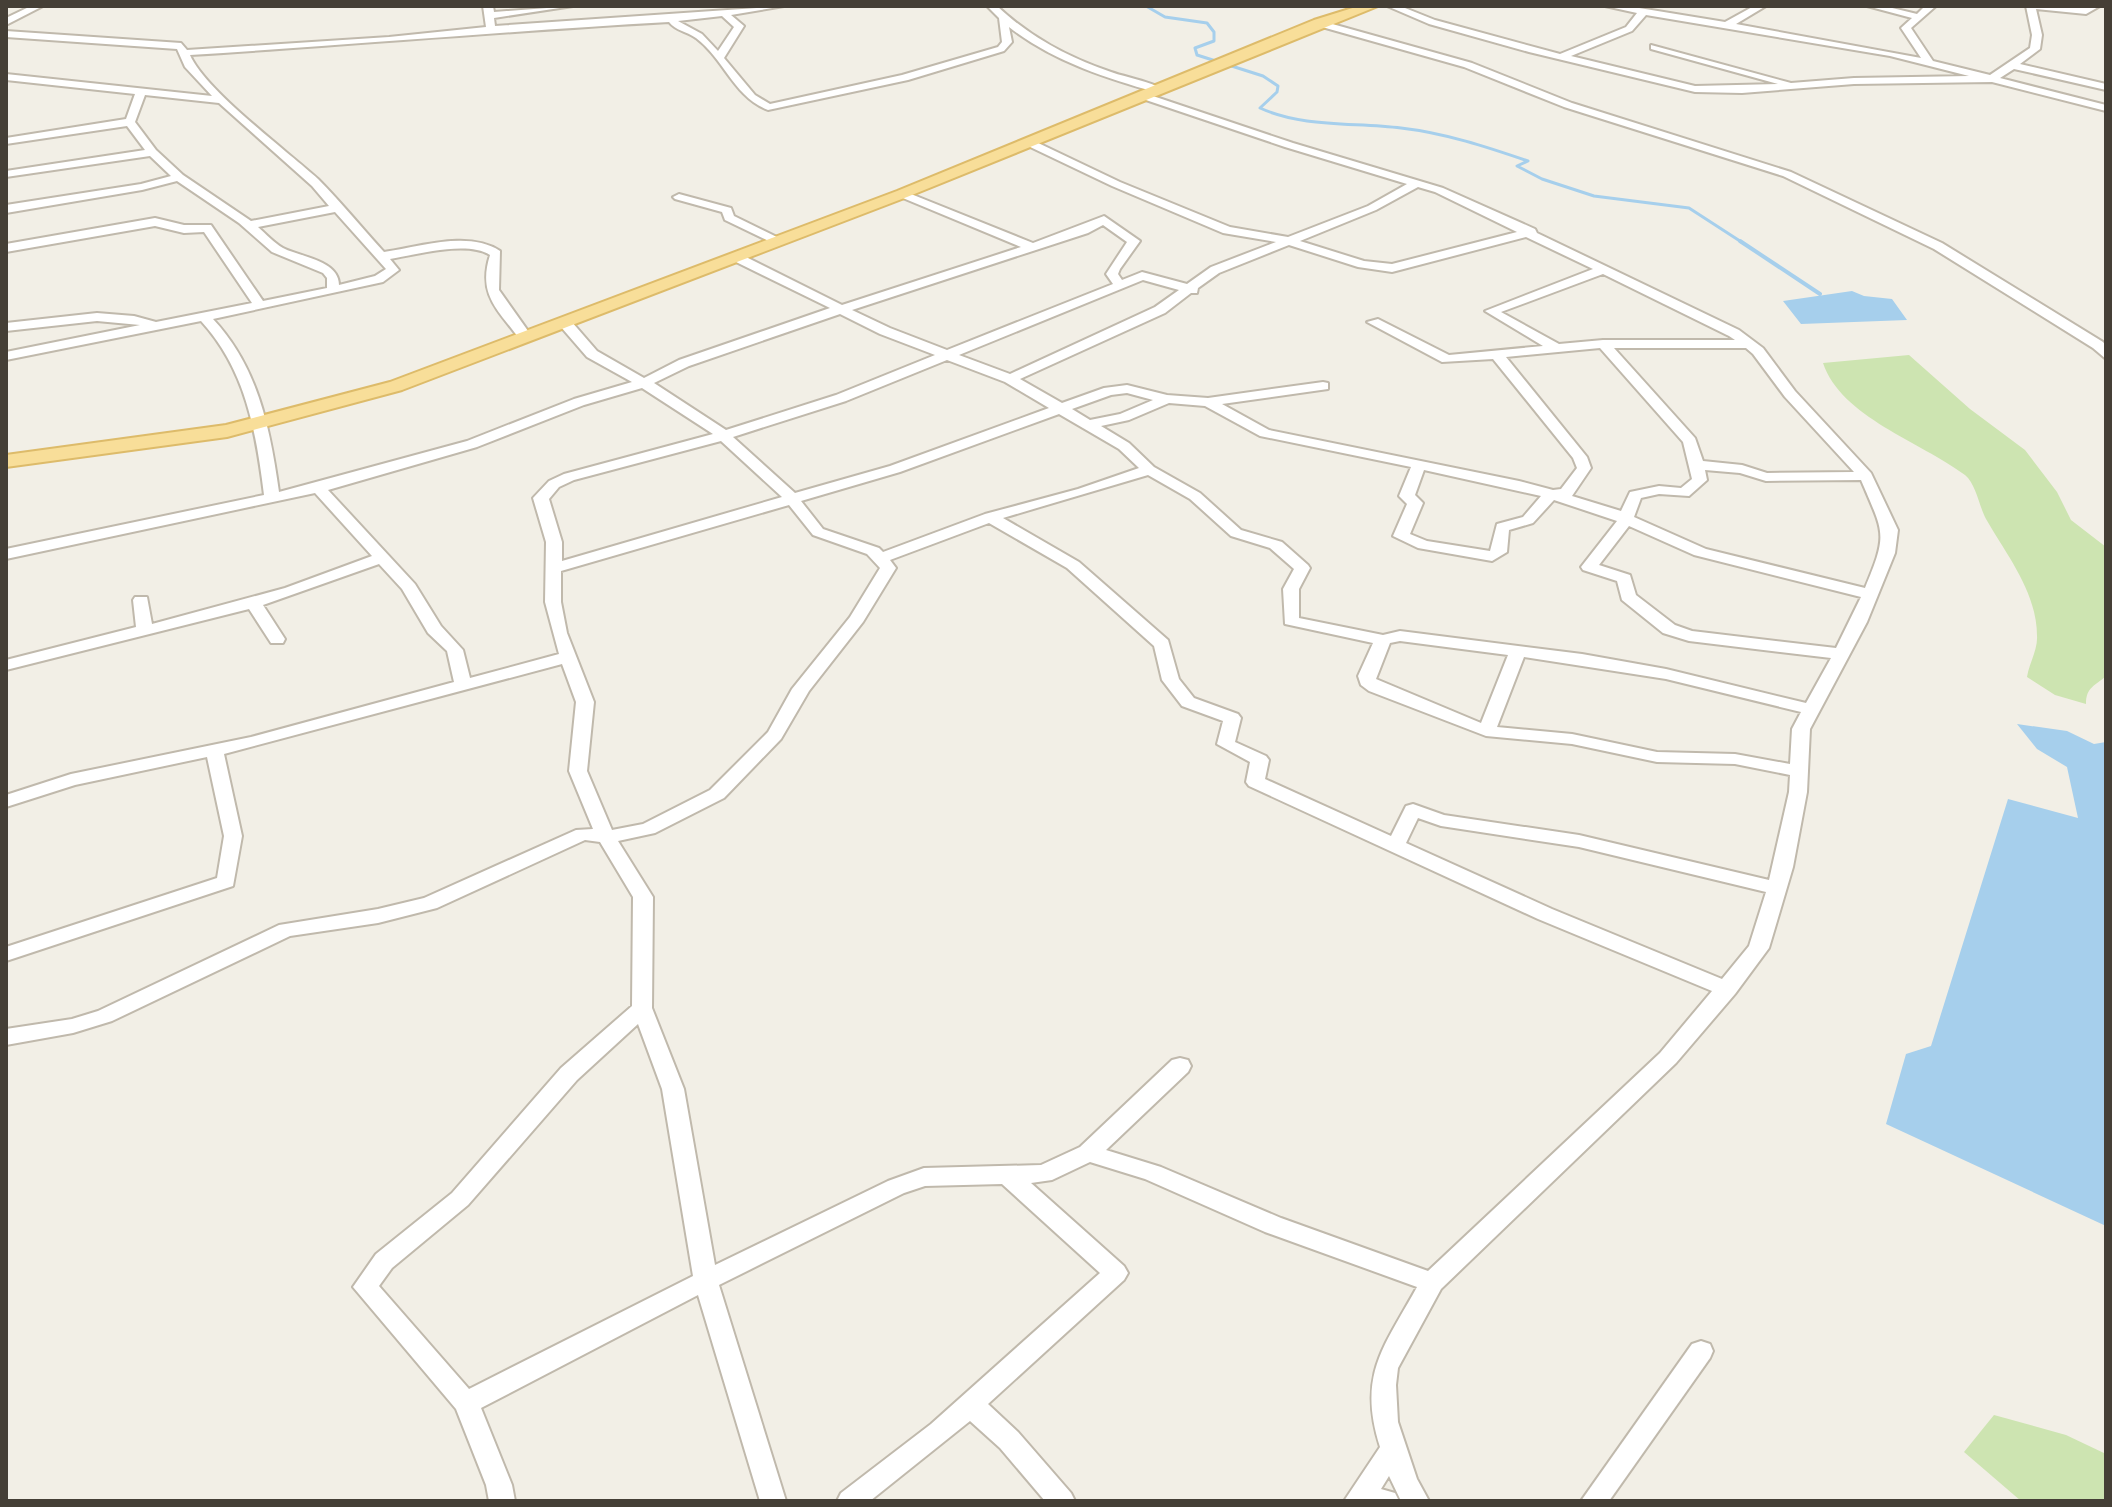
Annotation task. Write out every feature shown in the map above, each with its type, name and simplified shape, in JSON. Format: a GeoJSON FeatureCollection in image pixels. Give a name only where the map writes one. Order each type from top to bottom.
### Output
{"type":"FeatureCollection","features":[{"type":"Feature","properties":{"kind":"main road"},"geometry":{"type":"LineString","coordinates":[[6,461],[260,425],[396,386],[738,258],[1030,143],[1318,23],[1372,6]]}},
{"type":"Feature","properties":{"kind":"street"},"geometry":{"type":"LineString","coordinates":[[6,22],[38,6]]}},
{"type":"Feature","properties":{"kind":"street"},"geometry":{"type":"LineString","coordinates":[[491,29],[488,11],[568,6]]}},
{"type":"Feature","properties":{"kind":"street"},"geometry":{"type":"LineString","coordinates":[[182,53],[389,40],[552,24],[725,14],[779,6]]}},
{"type":"Feature","properties":{"kind":"street"},"geometry":{"type":"LineString","coordinates":[[992,6],[1003,19],[1058,58],[1289,145],[1417,183],[1531,232],[1703,316],[1748,344],[1866,476],[1890,530],[1887,553],[1859,622],[1801,729],[1799,771],[1777,888],[1759,948],[1668,1058],[1432,1282],[1386,1367],[1383,1385],[1385,1422],[1405,1483],[1416,1501]]}},
{"type":"Feature","properties":{"kind":"street"},"geometry":{"type":"LineString","coordinates":[[1392,6],[1432,22],[1683,87],[1742,90],[1992,79],[2028,55],[2037,44],[2031,6],[2086,11],[2095,6]]}},
{"type":"Feature","properties":{"kind":"street"},"geometry":{"type":"LineString","coordinates":[[1610,6],[1642,14],[1729,24],[1929,62],[2106,108]]}},
{"type":"Feature","properties":{"kind":"street"},"geometry":{"type":"LineString","coordinates":[[1700,6],[1709,22]]}},
{"type":"Feature","properties":{"kind":"street"},"geometry":{"type":"LineString","coordinates":[[1729,24],[1761,6]]}},
{"type":"Feature","properties":{"kind":"street"},"geometry":{"type":"LineString","coordinates":[[1872,6],[1919,17]]}},
{"type":"Feature","properties":{"kind":"street"},"geometry":{"type":"LineString","coordinates":[[1929,62],[1921,46],[1906,31],[1931,6]]}},
{"type":"Feature","properties":{"kind":"street"},"geometry":{"type":"LineString","coordinates":[[552,24],[554,8]]}},
{"type":"Feature","properties":{"kind":"street"},"geometry":{"type":"LineString","coordinates":[[719,58],[732,42],[739,26],[725,14]]}},
{"type":"Feature","properties":{"kind":"street"},"geometry":{"type":"LineString","coordinates":[[1561,57],[1629,29],[1642,14]]}},
{"type":"Feature","properties":{"kind":"street"},"geometry":{"type":"LineString","coordinates":[[671,18],[677,26],[699,36],[751,97],[768,107],[904,78],[1001,49],[1007,42],[1003,19]]}},
{"type":"Feature","properties":{"kind":"street"},"geometry":{"type":"LineString","coordinates":[[1318,23],[1468,65],[1568,105],[1787,174],[1830,191],[1938,246],[2011,288],[2098,345],[2106,355]]}},
{"type":"Feature","properties":{"kind":"street"},"geometry":{"type":"LineString","coordinates":[[6,34],[163,42],[181,46],[182,53],[222,100],[316,184],[393,267],[389,274],[333,290],[6,356]]}},
{"type":"Feature","properties":{"kind":"street"},"geometry":{"type":"LineString","coordinates":[[1654,47],[1797,86]]}},
{"type":"Feature","properties":{"kind":"street"},"geometry":{"type":"LineString","coordinates":[[2011,65],[2106,87]]}},
{"type":"Feature","properties":{"kind":"street"},"geometry":{"type":"LineString","coordinates":[[6,77],[222,100]]}},
{"type":"Feature","properties":{"kind":"street"},"geometry":{"type":"LineString","coordinates":[[130,122],[141,92]]}},
{"type":"Feature","properties":{"kind":"street"},"geometry":{"type":"LineString","coordinates":[[2056,95],[2106,98]]}},
{"type":"Feature","properties":{"kind":"street"},"geometry":{"type":"LineString","coordinates":[[6,141],[130,122]]}},
{"type":"Feature","properties":{"kind":"street"},"geometry":{"type":"LineString","coordinates":[[130,122],[152,152],[179,177],[247,224],[276,249],[327,270],[333,278],[333,290]]}},
{"type":"Feature","properties":{"kind":"street"},"geometry":{"type":"LineString","coordinates":[[1030,143],[1126,189],[1227,230],[1286,240],[1328,255],[1392,268],[1531,232]]}},
{"type":"Feature","properties":{"kind":"street"},"geometry":{"type":"LineString","coordinates":[[6,174],[152,152]]}},
{"type":"Feature","properties":{"kind":"street"},"geometry":{"type":"LineString","coordinates":[[6,209],[142,187],[179,177]]}},
{"type":"Feature","properties":{"kind":"street"},"geometry":{"type":"LineString","coordinates":[[1010,379],[1148,315],[1193,290],[1208,274],[1286,240],[1372,208],[1417,183]]}},
{"type":"Feature","properties":{"kind":"street"},"geometry":{"type":"LineString","coordinates":[[902,194],[1030,246]]}},
{"type":"Feature","properties":{"kind":"street"},"geometry":{"type":"LineString","coordinates":[[679,197],[727,210],[729,218],[779,241]]}},
{"type":"Feature","properties":{"kind":"street"},"geometry":{"type":"LineString","coordinates":[[6,248],[155,222],[184,229],[207,228],[336,208]]}},
{"type":"Feature","properties":{"kind":"street"},"geometry":{"type":"LineString","coordinates":[[6,554],[318,488],[472,444],[579,402],[644,383],[684,363],[1104,220],[1134,241],[1128,253],[1117,260],[1112,274],[1120,285]]}},
{"type":"Feature","properties":{"kind":"street"},"geometry":{"type":"LineString","coordinates":[[207,228],[260,306]]}},
{"type":"Feature","properties":{"kind":"street"},"geometry":{"type":"LineString","coordinates":[[384,256],[461,246],[491,248],[496,254],[489,271],[492,293],[526,338]]}},
{"type":"Feature","properties":{"kind":"street"},"geometry":{"type":"LineString","coordinates":[[738,258],[841,310],[1010,379],[1124,446],[1149,470],[1195,496],[1236,533],[1276,545],[1302,568],[1291,589],[1291,621],[1383,640],[1400,636],[1666,674],[1810,709]]}},
{"type":"Feature","properties":{"kind":"street"},"geometry":{"type":"LineString","coordinates":[[1558,349],[1491,311],[1606,269]]}},
{"type":"Feature","properties":{"kind":"street"},"geometry":{"type":"LineString","coordinates":[[773,1501],[706,1281],[673,1089],[642,1008],[643,897],[606,837],[578,771],[585,702],[568,657],[553,602],[556,568],[554,542],[541,498],[545,491],[589,471],[841,398],[1142,276],[1193,290]]}},
{"type":"Feature","properties":{"kind":"street"},"geometry":{"type":"LineString","coordinates":[[6,327],[104,317],[133,318],[153,325]]}},
{"type":"Feature","properties":{"kind":"street"},"geometry":{"type":"LineString","coordinates":[[205,318],[219,332],[251,389],[272,496]]}},
{"type":"Feature","properties":{"kind":"street"},"geometry":{"type":"LineString","coordinates":[[1373,322],[1447,359],[1603,344],[1748,344]]}},
{"type":"Feature","properties":{"kind":"street"},"geometry":{"type":"LineString","coordinates":[[6,1037],[73,1026],[105,1016],[286,930],[378,916],[430,903],[583,834],[606,837],[648,829],[717,794],[759,755],[775,735],[801,689],[857,619],[888,568],[882,558],[850,540],[818,532],[791,498],[722,434],[644,383],[592,354],[566,324]]}},
{"type":"Feature","properties":{"kind":"street"},"geometry":{"type":"LineString","coordinates":[[1603,344],[1690,441],[1700,480],[1684,493],[1659,490],[1635,495],[1626,519],[1589,567],[1624,578],[1628,597],[1669,629],[1702,639],[1842,654]]}},
{"type":"Feature","properties":{"kind":"street"},"geometry":{"type":"LineString","coordinates":[[1419,465],[1407,496],[1415,503],[1401,536],[1411,542],[1492,556],[1499,552],[1502,527],[1528,520],[1551,495],[1566,493],[1584,468],[1580,457],[1498,356]]}},
{"type":"Feature","properties":{"kind":"street"},"geometry":{"type":"LineString","coordinates":[[556,568],[716,524],[791,498],[895,469],[1118,389],[1151,393],[1167,399],[1208,402],[1323,386]]}},
{"type":"Feature","properties":{"kind":"street"},"geometry":{"type":"LineString","coordinates":[[1087,425],[1124,417],[1167,399]]}},
{"type":"Feature","properties":{"kind":"street"},"geometry":{"type":"LineString","coordinates":[[1208,402],[1265,433],[1519,485],[1626,519],[1700,552],[1868,594]]}},
{"type":"Feature","properties":{"kind":"street"},"geometry":{"type":"LineString","coordinates":[[1694,465],[1742,469],[1766,477],[1866,476]]}},
{"type":"Feature","properties":{"kind":"street"},"geometry":{"type":"LineString","coordinates":[[882,558],[990,517],[1149,470]]}},
{"type":"Feature","properties":{"kind":"street"},"geometry":{"type":"LineString","coordinates":[[318,488],[409,587],[434,629],[455,650],[463,683]]}},
{"type":"Feature","properties":{"kind":"street"},"geometry":{"type":"LineString","coordinates":[[990,517],[1073,565],[1162,644],[1171,680],[1188,702],[1232,718],[1226,744],[1260,760],[1255,782],[1545,914],[1728,989]]}},
{"type":"Feature","properties":{"kind":"street"},"geometry":{"type":"LineString","coordinates":[[6,665],[254,603],[342,575],[382,557]]}},
{"type":"Feature","properties":{"kind":"street"},"geometry":{"type":"LineString","coordinates":[[141,600],[145,630]]}},
{"type":"Feature","properties":{"kind":"street"},"geometry":{"type":"LineString","coordinates":[[254,603],[277,639]]}},
{"type":"Feature","properties":{"kind":"street"},"geometry":{"type":"LineString","coordinates":[[1383,640],[1367,681],[1469,727],[1572,739],[1657,757],[1735,759],[1799,771]]}},
{"type":"Feature","properties":{"kind":"street"},"geometry":{"type":"LineString","coordinates":[[1486,731],[1518,651]]}},
{"type":"Feature","properties":{"kind":"street"},"geometry":{"type":"LineString","coordinates":[[6,801],[71,780],[214,750],[568,657]]}},
{"type":"Feature","properties":{"kind":"street"},"geometry":{"type":"LineString","coordinates":[[6,954],[226,882],[233,836],[214,750]]}},
{"type":"Feature","properties":{"kind":"street"},"geometry":{"type":"LineString","coordinates":[[1395,847],[1413,810],[1441,820],[1579,841],[1777,888]]}},
{"type":"Feature","properties":{"kind":"street"},"geometry":{"type":"LineString","coordinates":[[502,1501],[499,1485],[466,1403],[365,1287],[384,1261],[460,1199],[569,1074],[642,1008]]}},
{"type":"Feature","properties":{"kind":"street"},"geometry":{"type":"LineString","coordinates":[[466,1403],[896,1187],[924,1177],[1044,1174],[1088,1153],[1180,1066]]}},
{"type":"Feature","properties":{"kind":"street"},"geometry":{"type":"LineString","coordinates":[[1088,1153],[1153,1173],[1273,1225],[1432,1282]]}},
{"type":"Feature","properties":{"kind":"street"},"geometry":{"type":"LineString","coordinates":[[850,1501],[971,1405],[1116,1273],[1008,1176]]}},
{"type":"Feature","properties":{"kind":"street"},"geometry":{"type":"LineString","coordinates":[[1594,1501],[1701,1351]]}},
{"type":"Feature","properties":{"kind":"street"},"geometry":{"type":"LineString","coordinates":[[971,1405],[1062,1501]]}},
{"type":"Feature","properties":{"kind":"street"},"geometry":{"type":"LineString","coordinates":[[1358,1501],[1394,1448]]}},
{"type":"Feature","properties":{"kind":"street"},"geometry":{"type":"LineString","coordinates":[[1358,1501],[1386,1501]]}},
{"type":"Feature","properties":{"kind":"green space"},"geometry":{"type":"Polygon","coordinates":[[[1909,355],[1970,409],[2025,450],[2057,492],[2071,520],[2106,547],[2106,676],[2089,690],[2086,704],[2055,695],[2027,677],[2037,641],[2032,604],[2019,574],[1986,519],[1969,479],[1864,413],[1832,382],[1823,363],[1909,355]]]}},
{"type":"Feature","properties":{"kind":"green space"},"geometry":{"type":"Polygon","coordinates":[[[1994,1415],[2066,1435],[2106,1454],[2106,1501],[2021,1501],[1964,1452],[1994,1415]]]}},
{"type":"Feature","properties":{"kind":"water"},"geometry":{"type":"Polygon","coordinates":[[[1852,291],[1864,296],[1892,299],[1907,320],[1801,324],[1783,301],[1852,291]]]}},
{"type":"Feature","properties":{"kind":"water"},"geometry":{"type":"Polygon","coordinates":[[[2017,724],[2067,731],[2094,744],[2106,742],[2106,1226],[1886,1124],[1906,1054],[1931,1046],[2008,799],[2078,818],[2067,767],[2037,749],[2017,724]]]}},
{"type":"Feature","properties":{"kind":"waterway"},"geometry":{"type":"LineString","coordinates":[[1146,6],[1165,17],[1207,23],[1214,32],[1214,41],[1195,48],[1197,55],[1263,76],[1278,86],[1277,92],[1260,108],[1294,119],[1401,128],[1466,141],[1528,161],[1517,166],[1542,179],[1594,196],[1689,208],[1743,243]]}},
{"type":"Feature","properties":{"kind":"waterway"},"geometry":{"type":"LineString","coordinates":[[1740,241],[1820,294]]}}]}
